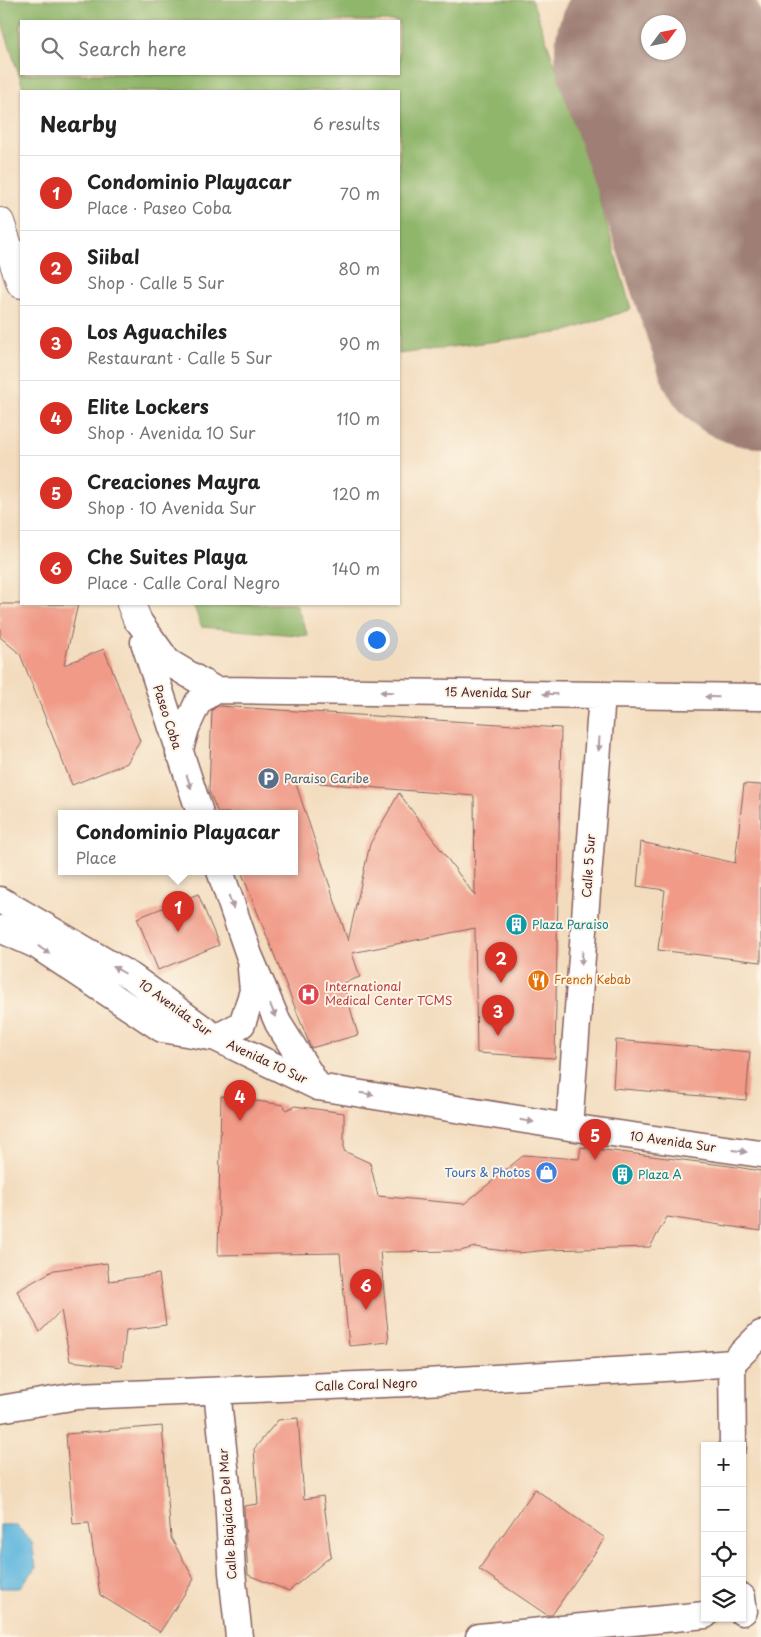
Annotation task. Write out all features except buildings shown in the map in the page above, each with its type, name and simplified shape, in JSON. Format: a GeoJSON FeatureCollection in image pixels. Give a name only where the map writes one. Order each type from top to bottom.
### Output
{"type":"FeatureCollection","features":[{"type":"Feature","properties":{"kind":"street"},"geometry":{"type":"LineString","coordinates":[[0,222],[20,281]]}},
{"type":"Feature","properties":{"kind":"street"},"geometry":{"type":"LineString","coordinates":[[134,612],[168,662],[215,690],[198,702],[186,728],[179,753]]}},
{"type":"Feature","properties":{"kind":"street","name":"Paseo Coba"},"geometry":{"type":"LineString","coordinates":[[134,612],[199,810]]}},
{"type":"Feature","properties":{"kind":"street","name":"15 Avenida Sur"},"geometry":{"type":"LineString","coordinates":[[215,690],[761,697]]}},
{"type":"Feature","properties":{"kind":"street","name":"Calle 5 Sur"},"geometry":{"type":"LineString","coordinates":[[569,1128],[602,695]]}},
{"type":"Feature","properties":{"kind":"street"},"geometry":{"type":"LineString","coordinates":[[221,875],[249,955],[278,1023],[318,1086]]}},
{"type":"Feature","properties":{"kind":"street","name":"10 Avenida Sur"},"geometry":{"type":"LineString","coordinates":[[0,900],[132,977],[216,1038]]}},
{"type":"Feature","properties":{"kind":"street","name":"10 Avenida Sur"},"geometry":{"type":"LineString","coordinates":[[0,929],[36,945],[162,1029],[216,1038]]}},
{"type":"Feature","properties":{"kind":"street"},"geometry":{"type":"LineString","coordinates":[[216,1038],[242,1024],[254,991],[249,955]]}},
{"type":"Feature","properties":{"kind":"street","name":"Avenida 10 Sur"},"geometry":{"type":"LineString","coordinates":[[216,1038],[318,1086]]}},
{"type":"Feature","properties":{"kind":"street","name":"10 Avenida Sur"},"geometry":{"type":"LineString","coordinates":[[318,1086],[569,1128],[761,1154]]}},
{"type":"Feature","properties":{"kind":"street"},"geometry":{"type":"LineString","coordinates":[[733,1442],[732,1363],[761,1334]]}},
{"type":"Feature","properties":{"kind":"street","name":"Calle Coral Negro"},"geometry":{"type":"LineString","coordinates":[[0,1409],[77,1396],[408,1383],[681,1368],[732,1363]]}},
{"type":"Feature","properties":{"kind":"street","name":"Calle Biajaica Del Mar"},"geometry":{"type":"LineString","coordinates":[[217,1391],[228,1495],[232,1572],[239,1637]]}},
{"type":"Feature","properties":{"kind":"street"},"geometry":{"type":"LineString","coordinates":[[479,1637],[701,1615]]}},
{"type":"Feature","properties":{"kind":"green space"},"geometry":{"type":"Polygon","coordinates":[[[0,0],[532,0],[586,152],[631,309],[564,332],[400,354],[400,90],[24,90],[0,16],[0,0]]]}},
{"type":"Feature","properties":{"kind":"green space"},"geometry":{"type":"Polygon","coordinates":[[[193,605],[296,605],[308,636],[202,627],[193,605]]]}},
{"type":"Feature","properties":{"kind":"water"},"geometry":{"type":"Polygon","coordinates":[[[0,1525],[16,1525],[32,1542],[36,1568],[19,1588],[0,1588],[0,1525]]]}},
{"type":"Feature","properties":{"kind":"runway"},"geometry":{"type":"LineString","coordinates":[[665,60],[761,341]]}},
{"type":"Feature","properties":{"kind":"place","name":"Paraiso Caribe"},"geometry":{"type":"Point","coordinates":[268,779]}},
{"type":"Feature","properties":{"kind":"place","name":"Plaza Paraiso"},"geometry":{"type":"Point","coordinates":[516,925]}},
{"type":"Feature","properties":{"kind":"place","name":"Condominio Playacar"},"geometry":{"type":"Point","coordinates":[178,932]}},
{"type":"Feature","properties":{"kind":"place","name":"French Kebab"},"geometry":{"type":"Point","coordinates":[538,980]}},
{"type":"Feature","properties":{"kind":"place","name":"Siibal"},"geometry":{"type":"Point","coordinates":[501,983]}},
{"type":"Feature","properties":{"kind":"place","name":"International Medical Center TCMS"},"geometry":{"type":"Point","coordinates":[309,994]}},
{"type":"Feature","properties":{"kind":"place","name":"Los Aguachiles"},"geometry":{"type":"Point","coordinates":[498,1036]}},
{"type":"Feature","properties":{"kind":"place","name":"Elite Lockers"},"geometry":{"type":"Point","coordinates":[240,1121]}},
{"type":"Feature","properties":{"kind":"place","name":"Creaciones Mayra"},"geometry":{"type":"Point","coordinates":[595,1160]}},
{"type":"Feature","properties":{"kind":"place","name":"Tours & Photos"},"geometry":{"type":"Point","coordinates":[546,1173]}},
{"type":"Feature","properties":{"kind":"place","name":"Plaza A"},"geometry":{"type":"Point","coordinates":[622,1175]}},
{"type":"Feature","properties":{"kind":"place","name":"Che Suites Playa"},"geometry":{"type":"Point","coordinates":[366,1310]}}]}
